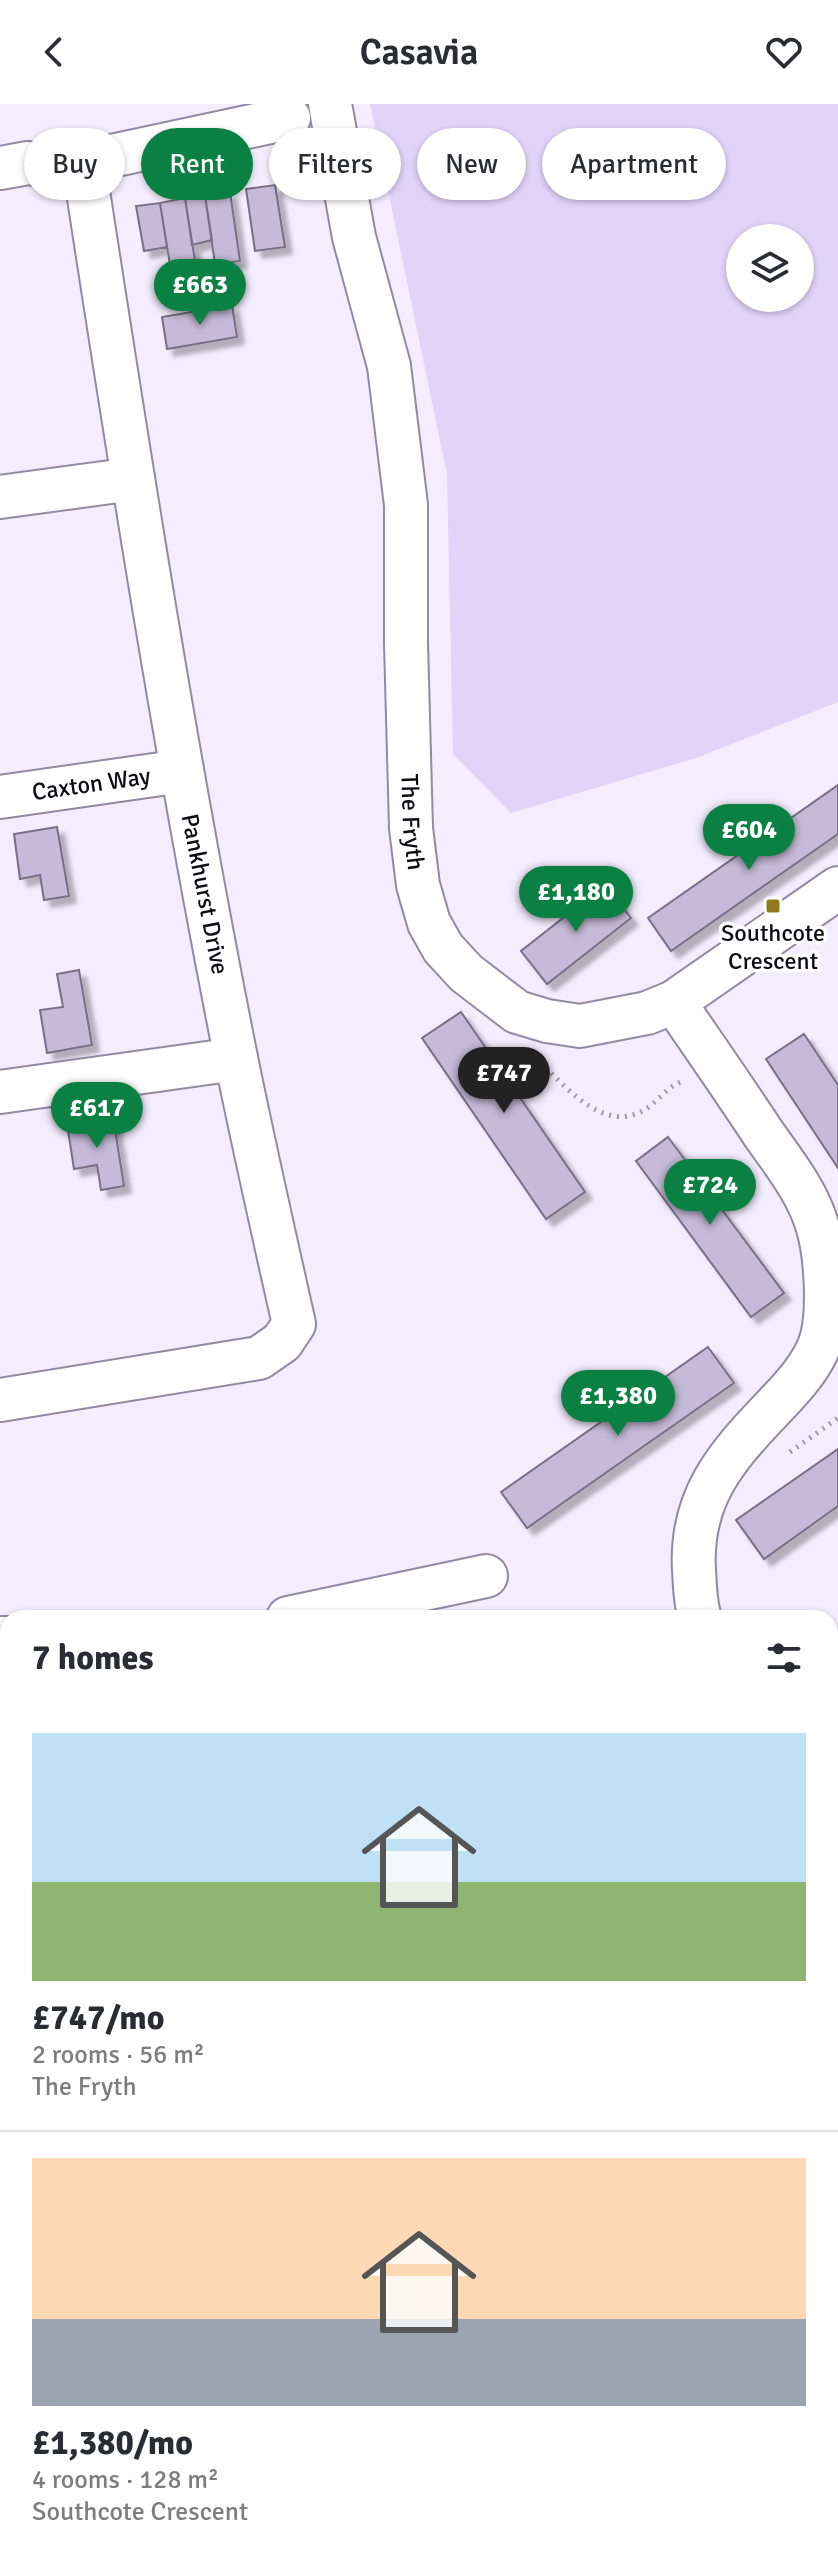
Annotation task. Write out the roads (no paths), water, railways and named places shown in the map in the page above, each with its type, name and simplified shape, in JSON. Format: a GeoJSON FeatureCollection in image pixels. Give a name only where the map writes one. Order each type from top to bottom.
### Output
{"type":"FeatureCollection","features":[{"type":"Feature","properties":{"kind":"street","name":"The Fryth"},"geometry":{"type":"LineString","coordinates":[[330,104],[354,237],[389,366],[406,505],[411,828],[418,885],[429,923],[443,948],[466,973],[517,1012],[580,1026],[647,1013],[674,1002],[835,897]]}},
{"type":"Feature","properties":{"kind":"street"},"geometry":{"type":"LineString","coordinates":[[125,153],[289,118]]}},
{"type":"Feature","properties":{"kind":"street"},"geometry":{"type":"LineString","coordinates":[[0,168],[24,164]]}},
{"type":"Feature","properties":{"kind":"street","name":"Pankhurst Drive"},"geometry":{"type":"LineString","coordinates":[[0,1400],[259,1358],[282,1342],[294,1324],[236,1059],[182,771],[89,200]]}},
{"type":"Feature","properties":{"kind":"street"},"geometry":{"type":"LineString","coordinates":[[0,497],[133,479]]}},
{"type":"Feature","properties":{"kind":"street","name":"Caxton Way"},"geometry":{"type":"LineString","coordinates":[[0,797],[182,771]]}},
{"type":"Feature","properties":{"kind":"street"},"geometry":{"type":"LineString","coordinates":[[674,1002],[804,1192],[818,1228],[830,1340],[735,1448],[709,1486],[696,1520],[693,1551],[699,1610]]}},
{"type":"Feature","properties":{"kind":"street"},"geometry":{"type":"LineString","coordinates":[[0,1092],[236,1059]]}},
{"type":"Feature","properties":{"kind":"street"},"geometry":{"type":"LineString","coordinates":[[326,1610],[486,1576]]}},
{"type":"Feature","properties":{"kind":"place","name":"Southcote Crescent"},"geometry":{"type":"Point","coordinates":[773,906]}}]}
